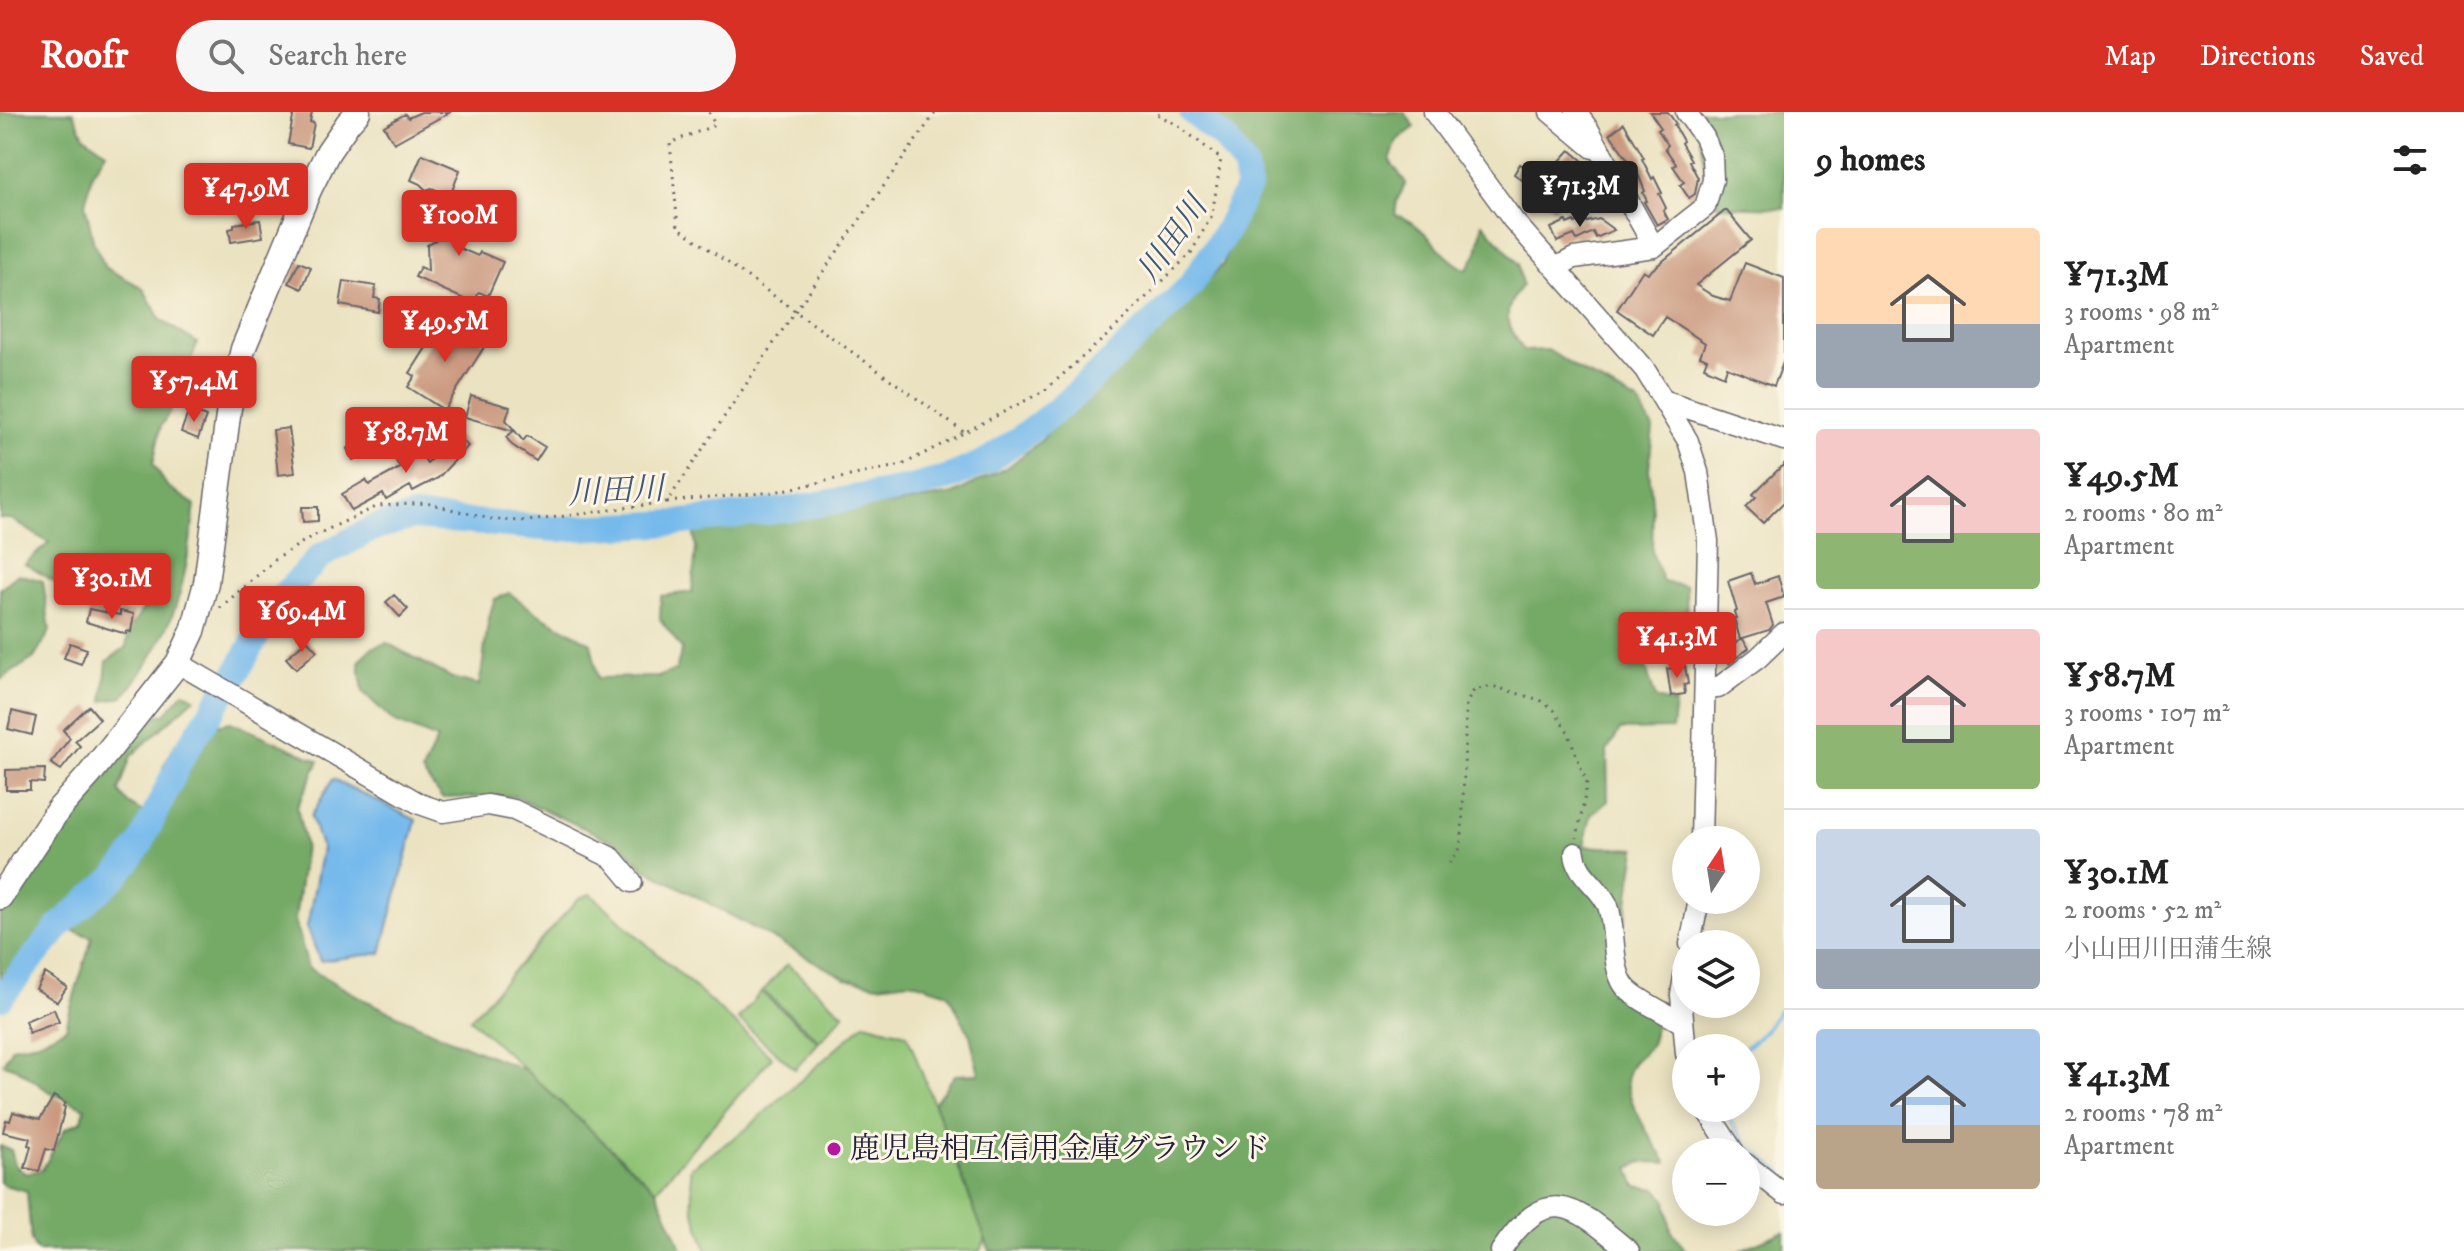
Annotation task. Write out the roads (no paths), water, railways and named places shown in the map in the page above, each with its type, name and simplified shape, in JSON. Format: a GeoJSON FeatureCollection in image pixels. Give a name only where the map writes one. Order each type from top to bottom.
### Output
{"type":"FeatureCollection","features":[{"type":"Feature","properties":{"kind":"main road"},"geometry":{"type":"LineString","coordinates":[[0,897],[58,810],[185,666],[206,583],[229,408],[243,349],[309,190],[349,116]]}},
{"type":"Feature","properties":{"kind":"street"},"geometry":{"type":"LineString","coordinates":[[1434,112],[1488,188],[1628,350],[1666,401],[1688,441],[1698,472],[1708,541],[1701,826]]}},
{"type":"Feature","properties":{"kind":"street"},"geometry":{"type":"LineString","coordinates":[[1550,112],[1604,158]]}},
{"type":"Feature","properties":{"kind":"street"},"geometry":{"type":"LineString","coordinates":[[1576,112],[1654,247]]}},
{"type":"Feature","properties":{"kind":"street"},"geometry":{"type":"LineString","coordinates":[[1555,268],[1574,258],[1654,247],[1705,207],[1711,192],[1712,156],[1704,137],[1686,112]]}},
{"type":"Feature","properties":{"kind":"street"},"geometry":{"type":"LineString","coordinates":[[1666,401],[1784,440]]}},
{"type":"Feature","properties":{"kind":"street"},"geometry":{"type":"LineString","coordinates":[[1705,688],[1718,688],[1758,658],[1784,633]]}},
{"type":"Feature","properties":{"kind":"street"},"geometry":{"type":"LineString","coordinates":[[185,666],[420,804],[443,812],[488,805],[514,810],[612,858],[632,882]]}},
{"type":"Feature","properties":{"kind":"street"},"geometry":{"type":"LineString","coordinates":[[1575,853],[1579,867],[1606,903],[1615,932],[1618,967],[1625,989],[1682,1023]]}},
{"type":"Feature","properties":{"kind":"street"},"geometry":{"type":"LineString","coordinates":[[1682,1018],[1683,1034]]}},
{"type":"Feature","properties":{"kind":"street"},"geometry":{"type":"LineString","coordinates":[[1760,1175],[1784,1194]]}},
{"type":"Feature","properties":{"kind":"street"},"geometry":{"type":"LineString","coordinates":[[1501,1251],[1512,1235],[1535,1215],[1554,1206],[1583,1214],[1629,1251]]}},
{"type":"Feature","properties":{"kind":"water"},"geometry":{"type":"Polygon","coordinates":[[[333,779],[416,820],[381,953],[320,961],[307,927],[322,849],[311,816],[333,779]]]}},
{"type":"Feature","properties":{"kind":"waterway","name":"川田川"},"geometry":{"type":"LineString","coordinates":[[0,998],[62,923],[129,861],[141,843],[183,755],[236,674],[273,606],[321,556],[376,527],[413,517],[557,529],[676,523],[791,509],[915,487],[950,477],[987,461],[1067,402],[1148,327],[1190,286],[1225,233],[1248,187],[1245,167],[1226,140],[1192,112]]}},
{"type":"Feature","properties":{"kind":"waterway"},"geometry":{"type":"LineString","coordinates":[[1760,1036],[1784,1005]]}},
{"type":"Feature","properties":{"kind":"waterway"},"geometry":{"type":"LineString","coordinates":[[1732,1122],[1748,1146],[1784,1175]]}},
{"type":"Feature","properties":{"kind":"place","name":"鹿児島相互信用金庫グラウンド"},"geometry":{"type":"Point","coordinates":[834,1149]}}]}
